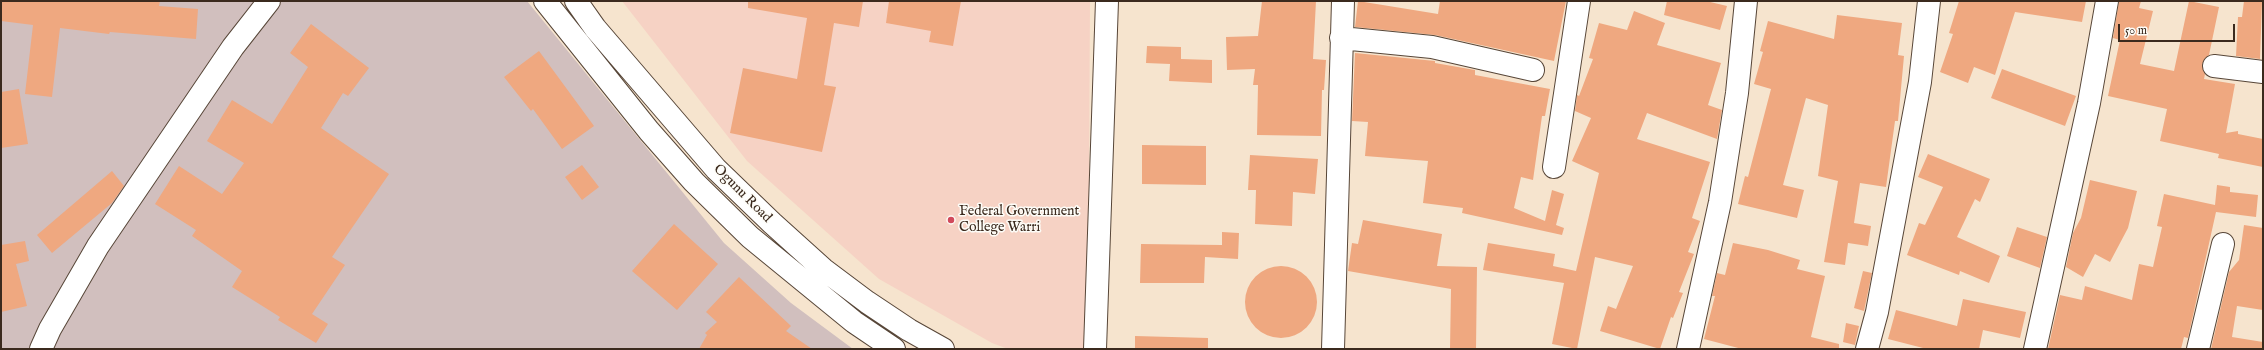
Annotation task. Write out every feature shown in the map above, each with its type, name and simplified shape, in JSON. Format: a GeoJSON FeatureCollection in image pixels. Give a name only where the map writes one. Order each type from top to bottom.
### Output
{"type":"FeatureCollection","features":[{"type":"Feature","properties":{"kind":"street"},"geometry":{"type":"LineString","coordinates":[[41,349],[50,329],[98,246],[233,47],[269,1]]}},
{"type":"Feature","properties":{"kind":"street","name":"Ogunu Road"},"geometry":{"type":"LineString","coordinates":[[546,1],[649,131],[694,182],[750,237],[854,322],[894,349]]}},
{"type":"Feature","properties":{"kind":"street","name":"Ogunu Road"},"geometry":{"type":"LineString","coordinates":[[576,1],[595,28],[716,169],[772,223],[823,268],[867,302],[909,330],[943,349]]}},
{"type":"Feature","properties":{"kind":"street"},"geometry":{"type":"LineString","coordinates":[[1095,349],[1107,1]]}},
{"type":"Feature","properties":{"kind":"street"},"geometry":{"type":"LineString","coordinates":[[1333,349],[1343,1]]}},
{"type":"Feature","properties":{"kind":"street"},"geometry":{"type":"LineString","coordinates":[[1554,167],[1579,1]]}},
{"type":"Feature","properties":{"kind":"street"},"geometry":{"type":"LineString","coordinates":[[1688,349],[1720,202],[1737,93],[1746,1]]}},
{"type":"Feature","properties":{"kind":"street"},"geometry":{"type":"LineString","coordinates":[[1867,349],[1877,312],[1920,82],[1929,1]]}},
{"type":"Feature","properties":{"kind":"street"},"geometry":{"type":"LineString","coordinates":[[2034,349],[2089,103],[2107,1]]}},
{"type":"Feature","properties":{"kind":"street"},"geometry":{"type":"LineString","coordinates":[[1342,38],[1432,47],[1533,70]]}},
{"type":"Feature","properties":{"kind":"street"},"geometry":{"type":"LineString","coordinates":[[2214,66],[2263,72]]}},
{"type":"Feature","properties":{"kind":"street"},"geometry":{"type":"LineString","coordinates":[[2198,349],[2223,244]]}},
{"type":"Feature","properties":{"kind":"shaded area"},"geometry":{"type":"Polygon","coordinates":[[[1,1],[527,1],[724,243],[791,303],[853,349],[1,349],[1,1]]]}},
{"type":"Feature","properties":{"kind":"shaded area","name":"Federal Government College Warri"},"geometry":{"type":"Polygon","coordinates":[[[622,1],[1090,1],[1088,349],[1008,349],[992,343],[879,279],[747,161],[622,1]]]}},
{"type":"Feature","properties":{"kind":"building"},"geometry":{"type":"Polygon","coordinates":[[[1,1],[160,1],[159,6],[198,9],[196,39],[110,32],[109,34],[60,28],[52,97],[25,94],[33,25],[1,21],[1,1]]]}},
{"type":"Feature","properties":{"kind":"building"},"geometry":{"type":"Polygon","coordinates":[[[748,1],[863,1],[859,27],[834,23],[824,85],[836,87],[822,152],[730,133],[743,68],[797,79],[807,18],[748,8],[748,1]]]}},
{"type":"Feature","properties":{"kind":"building"},"geometry":{"type":"Polygon","coordinates":[[[889,1],[961,1],[953,46],[929,42],[931,31],[886,23],[889,1]]]}},
{"type":"Feature","properties":{"kind":"building"},"geometry":{"type":"Polygon","coordinates":[[[1262,1],[1316,1],[1313,59],[1326,60],[1324,90],[1322,90],[1321,136],[1257,135],[1258,85],[1253,85],[1255,69],[1227,70],[1226,37],[1258,36],[1262,1]]]}},
{"type":"Feature","properties":{"kind":"building"},"geometry":{"type":"Polygon","coordinates":[[[1358,1],[1438,14],[1440,1],[1566,1],[1554,61],[1435,35],[1355,27],[1358,1]]]}},
{"type":"Feature","properties":{"kind":"building"},"geometry":{"type":"Polygon","coordinates":[[[1667,1],[1706,1],[1727,6],[1720,30],[1664,15],[1667,1]]]}},
{"type":"Feature","properties":{"kind":"building"},"geometry":{"type":"Polygon","coordinates":[[[1959,1],[2086,1],[2082,22],[2015,12],[1995,75],[1974,67],[1968,83],[1940,72],[1953,34],[1949,33],[1959,1]]]}},
{"type":"Feature","properties":{"kind":"building"},"geometry":{"type":"Polygon","coordinates":[[[2119,1],[2141,1],[2139,8],[2153,11],[2140,64],[2174,71],[2189,1],[2219,7],[2209,55],[2202,64],[2205,74],[2204,79],[2235,84],[2226,133],[2238,131],[2238,134],[2263,139],[2263,167],[2218,158],[2219,154],[2160,141],[2167,109],[2108,96],[2120,40],[2113,38],[2119,1]]]}},
{"type":"Feature","properties":{"kind":"building"},"geometry":{"type":"Polygon","coordinates":[[[2244,1],[2262,1],[2260,59],[2236,56],[2238,17],[2242,17],[2244,1]]]}},
{"type":"Feature","properties":{"kind":"building"},"geometry":{"type":"Polygon","coordinates":[[[1634,11],[1665,23],[1657,45],[1721,63],[1708,105],[1722,110],[1717,139],[1647,113],[1637,139],[1710,162],[1692,218],[1700,221],[1688,252],[1694,254],[1679,292],[1683,293],[1673,318],[1671,317],[1660,349],[1600,331],[1608,306],[1616,309],[1633,266],[1595,257],[1577,349],[1552,344],[1564,283],[1483,270],[1488,243],[1555,254],[1553,266],[1576,271],[1599,173],[1572,161],[1591,118],[1575,111],[1577,95],[1579,96],[1593,59],[1589,58],[1599,23],[1627,30],[1634,11]]]}},
{"type":"Feature","properties":{"kind":"building"},"geometry":{"type":"Polygon","coordinates":[[[1837,15],[1902,23],[1898,55],[1904,56],[1898,121],[1895,121],[1886,187],[1860,183],[1854,223],[1871,226],[1868,246],[1848,243],[1845,265],[1824,262],[1838,181],[1818,176],[1828,105],[1806,98],[1783,185],[1804,190],[1797,218],[1738,204],[1745,176],[1748,177],[1771,89],[1754,84],[1763,52],[1760,51],[1768,21],[1834,39],[1837,15]]]}},
{"type":"Feature","properties":{"kind":"building"},"geometry":{"type":"Polygon","coordinates":[[[311,24],[369,68],[348,96],[343,93],[321,128],[389,174],[332,257],[345,265],[312,314],[328,324],[316,343],[278,320],[280,317],[232,287],[242,271],[192,236],[196,230],[155,204],[179,166],[222,194],[244,163],[207,141],[232,100],[272,124],[308,67],[290,53],[311,24]]]}},
{"type":"Feature","properties":{"kind":"building"},"geometry":{"type":"Polygon","coordinates":[[[1147,46],[1181,47],[1181,59],[1212,60],[1212,83],[1169,81],[1170,64],[1146,63],[1147,46]]]}},
{"type":"Feature","properties":{"kind":"building"},"geometry":{"type":"Polygon","coordinates":[[[539,51],[594,126],[562,149],[533,109],[531,111],[504,77],[539,51]]]}},
{"type":"Feature","properties":{"kind":"building"},"geometry":{"type":"Polygon","coordinates":[[[1355,53],[1435,61],[1435,63],[1475,70],[1475,75],[1550,89],[1545,116],[1542,116],[1533,180],[1521,177],[1514,208],[1545,221],[1552,190],[1564,194],[1556,225],[1564,228],[1562,235],[1462,213],[1463,208],[1423,203],[1428,161],[1365,156],[1368,122],[1352,121],[1355,53]]]}},
{"type":"Feature","properties":{"kind":"building"},"geometry":{"type":"Polygon","coordinates":[[[2002,69],[2076,96],[2065,126],[1991,98],[2002,69]]]}},
{"type":"Feature","properties":{"kind":"building"},"geometry":{"type":"Polygon","coordinates":[[[19,89],[28,144],[1,148],[1,92],[19,89]]]}},
{"type":"Feature","properties":{"kind":"building"},"geometry":{"type":"Polygon","coordinates":[[[1142,145],[1206,146],[1206,185],[1142,184],[1142,145]]]}},
{"type":"Feature","properties":{"kind":"building"},"geometry":{"type":"Polygon","coordinates":[[[1928,154],[1990,179],[1980,202],[1975,199],[1957,237],[2000,256],[1989,283],[1960,271],[1959,275],[1907,255],[1919,223],[1925,225],[1943,187],[1918,177],[1928,154]]]}},
{"type":"Feature","properties":{"kind":"building"},"geometry":{"type":"Polygon","coordinates":[[[1250,155],[1318,159],[1315,194],[1293,192],[1292,226],[1255,224],[1256,190],[1248,190],[1250,155]]]}},
{"type":"Feature","properties":{"kind":"building"},"geometry":{"type":"Polygon","coordinates":[[[582,165],[599,187],[582,200],[565,177],[582,165]]]}},
{"type":"Feature","properties":{"kind":"building"},"geometry":{"type":"Polygon","coordinates":[[[112,171],[124,186],[112,203],[52,253],[37,235],[112,171]]]}},
{"type":"Feature","properties":{"kind":"building"},"geometry":{"type":"Polygon","coordinates":[[[2090,180],[2137,191],[2128,228],[2110,262],[2095,254],[2083,277],[2066,267],[2073,233],[2081,218],[2090,180]]]}},
{"type":"Feature","properties":{"kind":"building"},"geometry":{"type":"Polygon","coordinates":[[[2217,185],[2230,187],[2230,192],[2258,195],[2256,217],[2216,212],[2188,338],[2184,337],[2181,349],[2048,349],[2060,295],[2082,300],[2085,286],[2132,300],[2139,264],[2153,267],[2162,227],[2157,226],[2164,194],[2215,205],[2217,185]]]}},
{"type":"Feature","properties":{"kind":"building"},"geometry":{"type":"Polygon","coordinates":[[[1363,220],[1442,234],[1437,266],[1477,267],[1476,349],[1450,349],[1451,289],[1348,271],[1352,243],[1358,244],[1363,220]]]}},
{"type":"Feature","properties":{"kind":"building"},"geometry":{"type":"Polygon","coordinates":[[[674,224],[718,264],[677,310],[632,271],[674,224]]]}},
{"type":"Feature","properties":{"kind":"building"},"geometry":{"type":"Polygon","coordinates":[[[2244,225],[2263,228],[2263,310],[2237,306],[2232,337],[2263,342],[2263,349],[2211,349],[2229,272],[2239,260],[2244,225]]]}},
{"type":"Feature","properties":{"kind":"building"},"geometry":{"type":"Polygon","coordinates":[[[2017,227],[2047,237],[2040,268],[2007,256],[2017,227]]]}},
{"type":"Feature","properties":{"kind":"building"},"geometry":{"type":"Polygon","coordinates":[[[1222,232],[1239,233],[1238,259],[1205,257],[1204,283],[1140,283],[1141,244],[1222,245],[1222,232]]]}},
{"type":"Feature","properties":{"kind":"building"},"geometry":{"type":"Polygon","coordinates":[[[25,241],[29,261],[16,264],[27,306],[1,312],[1,245],[25,241]]]}},
{"type":"Feature","properties":{"kind":"building"},"geometry":{"type":"Polygon","coordinates":[[[1733,243],[1768,250],[1800,260],[1797,269],[1825,276],[1811,337],[1839,344],[1839,349],[1742,349],[1704,339],[1715,296],[1712,296],[1717,273],[1725,275],[1733,243]]]}},
{"type":"Feature","properties":{"kind":"building"},"geometry":{"type":"Polygon","coordinates":[[[1281,266],[1295,269],[1307,276],[1314,288],[1317,302],[1314,316],[1307,328],[1295,335],[1281,338],[1267,335],[1255,328],[1248,316],[1245,302],[1248,288],[1255,276],[1267,269],[1281,266]]]}},
{"type":"Feature","properties":{"kind":"building"},"geometry":{"type":"Polygon","coordinates":[[[1863,271],[1872,273],[1864,311],[1854,308],[1863,271]]]}},
{"type":"Feature","properties":{"kind":"building"},"geometry":{"type":"Polygon","coordinates":[[[739,277],[791,326],[786,331],[812,349],[699,349],[707,335],[705,333],[717,322],[706,312],[739,277]]]}},
{"type":"Feature","properties":{"kind":"building"},"geometry":{"type":"Polygon","coordinates":[[[1963,299],[2026,312],[2020,338],[1983,330],[1979,349],[1927,349],[1888,339],[1896,310],[1957,326],[1963,299]]]}},
{"type":"Feature","properties":{"kind":"building"},"geometry":{"type":"Polygon","coordinates":[[[1846,323],[1859,326],[1855,345],[1843,342],[1846,323]]]}},
{"type":"Feature","properties":{"kind":"building"},"geometry":{"type":"Polygon","coordinates":[[[1135,336],[1208,338],[1208,349],[1135,349],[1135,336]]]}},
{"type":"Feature","properties":{"kind":"place","name":"Federal Government College Warri"},"geometry":{"type":"Point","coordinates":[951,220]}}]}
